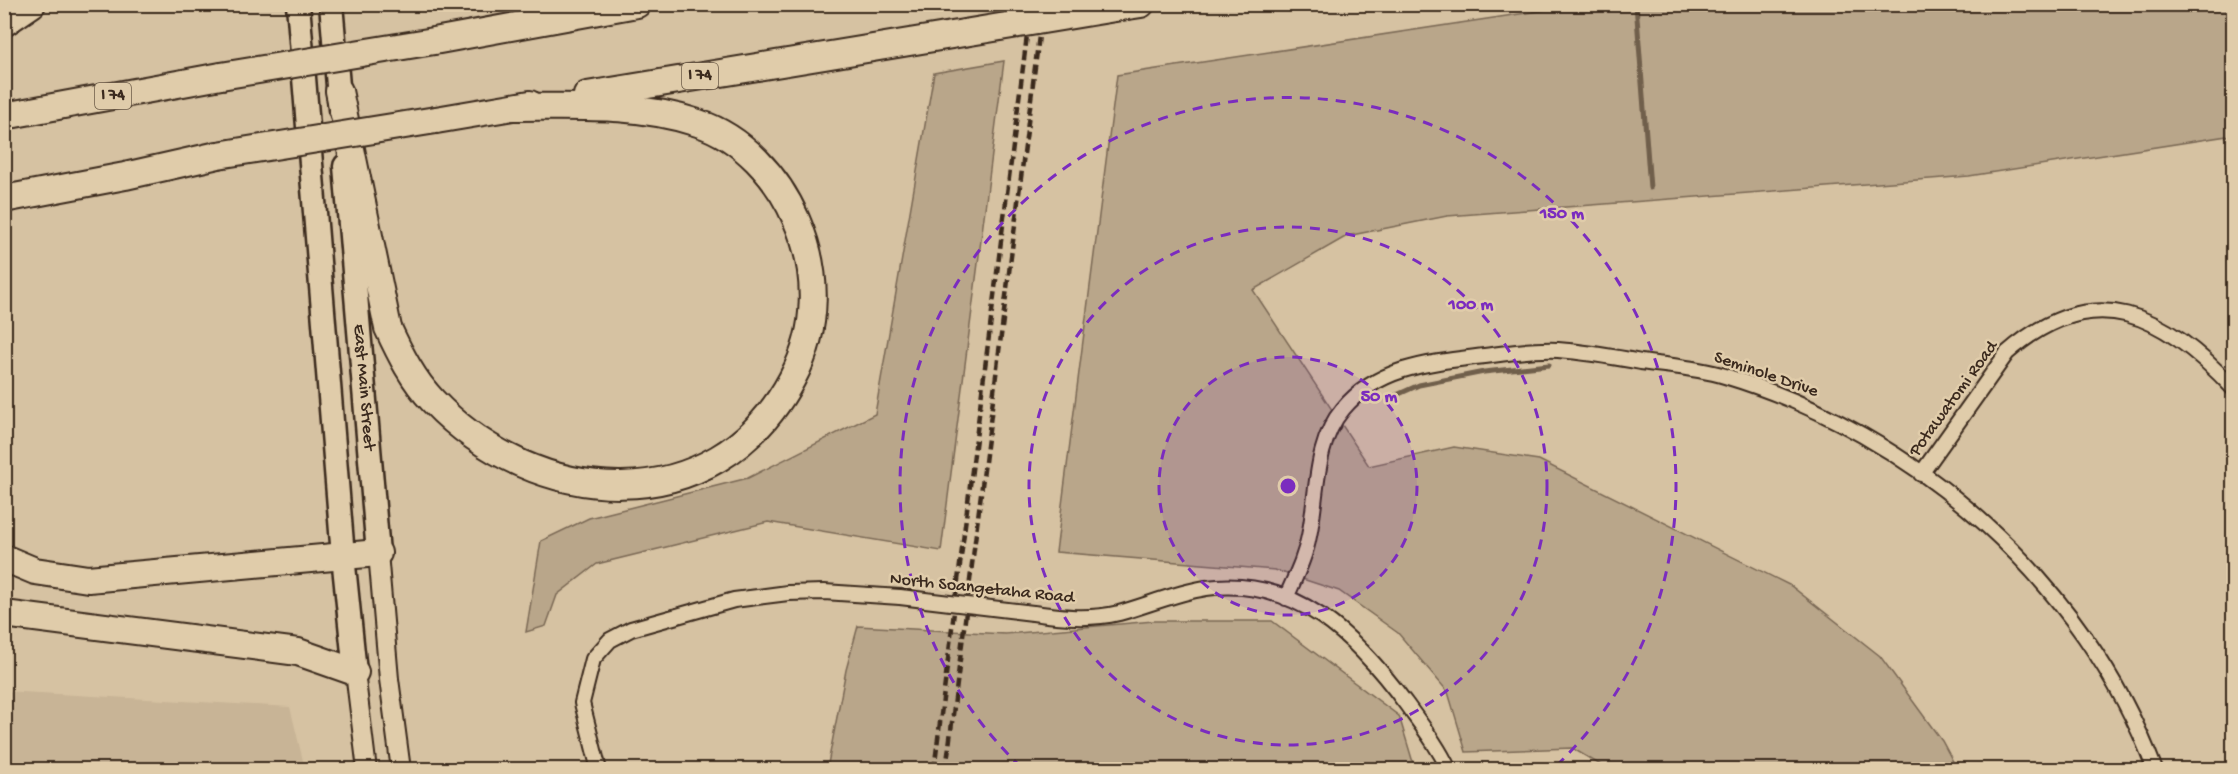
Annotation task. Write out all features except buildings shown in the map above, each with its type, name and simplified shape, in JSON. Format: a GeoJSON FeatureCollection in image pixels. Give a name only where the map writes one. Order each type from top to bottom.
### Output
{"type":"FeatureCollection","features":[{"type":"Feature","properties":{"kind":"highway"},"geometry":{"type":"LineString","coordinates":[[4,23],[32,4]]}},
{"type":"Feature","properties":{"kind":"highway","name":"I 74"},"geometry":{"type":"LineString","coordinates":[[4,117],[221,76],[434,41],[637,4]]}},
{"type":"Feature","properties":{"kind":"highway","name":"I 74"},"geometry":{"type":"LineString","coordinates":[[4,199],[125,176],[218,155],[1142,4]]}},
{"type":"Feature","properties":{"kind":"highway"},"geometry":{"type":"LineString","coordinates":[[339,91],[388,328],[402,356],[431,399],[478,441],[506,456],[562,479],[620,486],[652,483],[683,476],[710,464],[735,449],[762,424],[782,398],[799,365],[810,334],[814,302],[811,267],[803,235],[791,207],[775,182],[756,160],[733,141],[700,123],[667,114],[620,107],[513,107]]}},
{"type":"Feature","properties":{"kind":"highway"},"geometry":{"type":"LineString","coordinates":[[4,217],[21,208],[125,176]]}},
{"type":"Feature","properties":{"kind":"highway"},"geometry":{"type":"LineString","coordinates":[[4,558],[35,570],[88,579],[378,553]]}},
{"type":"Feature","properties":{"kind":"highway"},"geometry":{"type":"LineString","coordinates":[[4,614],[298,652],[356,672]]}},
{"type":"Feature","properties":{"kind":"main road","name":"East Main Street"},"geometry":{"type":"LineString","coordinates":[[298,4],[344,556],[356,672]]}},
{"type":"Feature","properties":{"kind":"main road","name":"East Main Street"},"geometry":{"type":"LineString","coordinates":[[331,4],[378,553]]}},
{"type":"Feature","properties":{"kind":"street","name":"Potawatomi Road"},"geometry":{"type":"LineString","coordinates":[[1921,474],[2007,353],[2044,326],[2078,312],[2102,310],[2125,314],[2158,327],[2185,342],[2234,389]]}},
{"type":"Feature","properties":{"kind":"street","name":"Seminole Drive"},"geometry":{"type":"LineString","coordinates":[[1286,598],[1302,562],[1309,536],[1323,447],[1331,427],[1343,408],[1362,391],[1387,374],[1426,363],[1555,350],[1722,375],[1789,399],[1830,417],[1921,474],[1978,517],[2045,585],[2086,639],[2109,672],[2126,704],[2155,770]]}},
{"type":"Feature","properties":{"kind":"street","name":"East Main Street"},"geometry":{"type":"LineString","coordinates":[[378,553],[389,679],[401,770]]}},
{"type":"Feature","properties":{"kind":"street","name":"North Soangetaha Road"},"geometry":{"type":"LineString","coordinates":[[599,770],[582,703],[593,659],[610,640],[631,628],[734,600],[800,593],[900,597],[1073,618],[1116,614],[1172,595],[1229,586],[1259,589],[1286,598],[1314,610],[1338,628],[1368,657],[1391,684],[1426,730],[1449,770]]}},
{"type":"Feature","properties":{"kind":"street","name":"East Main Street"},"geometry":{"type":"LineString","coordinates":[[356,672],[367,770]]}},
{"type":"Feature","properties":{"kind":"shaded area"},"geometry":{"type":"Polygon","coordinates":[[[1579,5],[2233,5],[2233,135],[1969,176],[1447,216],[1347,236],[1253,290],[1369,466],[1454,447],[1539,460],[1791,586],[1880,656],[1942,741],[1957,769],[1609,770],[1572,748],[1466,752],[1448,692],[1398,633],[1339,591],[1275,570],[1056,552],[1117,75],[1579,5]]]}},
{"type":"Feature","properties":{"kind":"shaded area"},"geometry":{"type":"Polygon","coordinates":[[[1004,61],[941,551],[768,522],[597,564],[557,595],[546,626],[526,632],[541,541],[589,518],[748,478],[875,414],[934,73],[1004,61]]]}},
{"type":"Feature","properties":{"kind":"shaded area"},"geometry":{"type":"Polygon","coordinates":[[[1154,621],[1272,621],[1399,716],[1415,769],[827,769],[846,670],[858,626],[1005,634],[1154,621]]]}},
{"type":"Feature","properties":{"kind":"shaded area"},"geometry":{"type":"Polygon","coordinates":[[[4,691],[290,707],[305,769],[5,769],[4,691]]]}},
{"type":"Feature","properties":{"kind":"waterway"},"geometry":{"type":"LineString","coordinates":[[1636,4],[1650,188]]}},
{"type":"Feature","properties":{"kind":"waterway"},"geometry":{"type":"LineString","coordinates":[[1390,398],[1419,385],[1484,372],[1549,365]]}},
{"type":"Feature","properties":{"kind":"railway"},"geometry":{"type":"LineString","coordinates":[[934,770],[1031,4]]}},
{"type":"Feature","properties":{"kind":"railway"},"geometry":{"type":"LineString","coordinates":[[946,770],[1043,4]]}}]}
